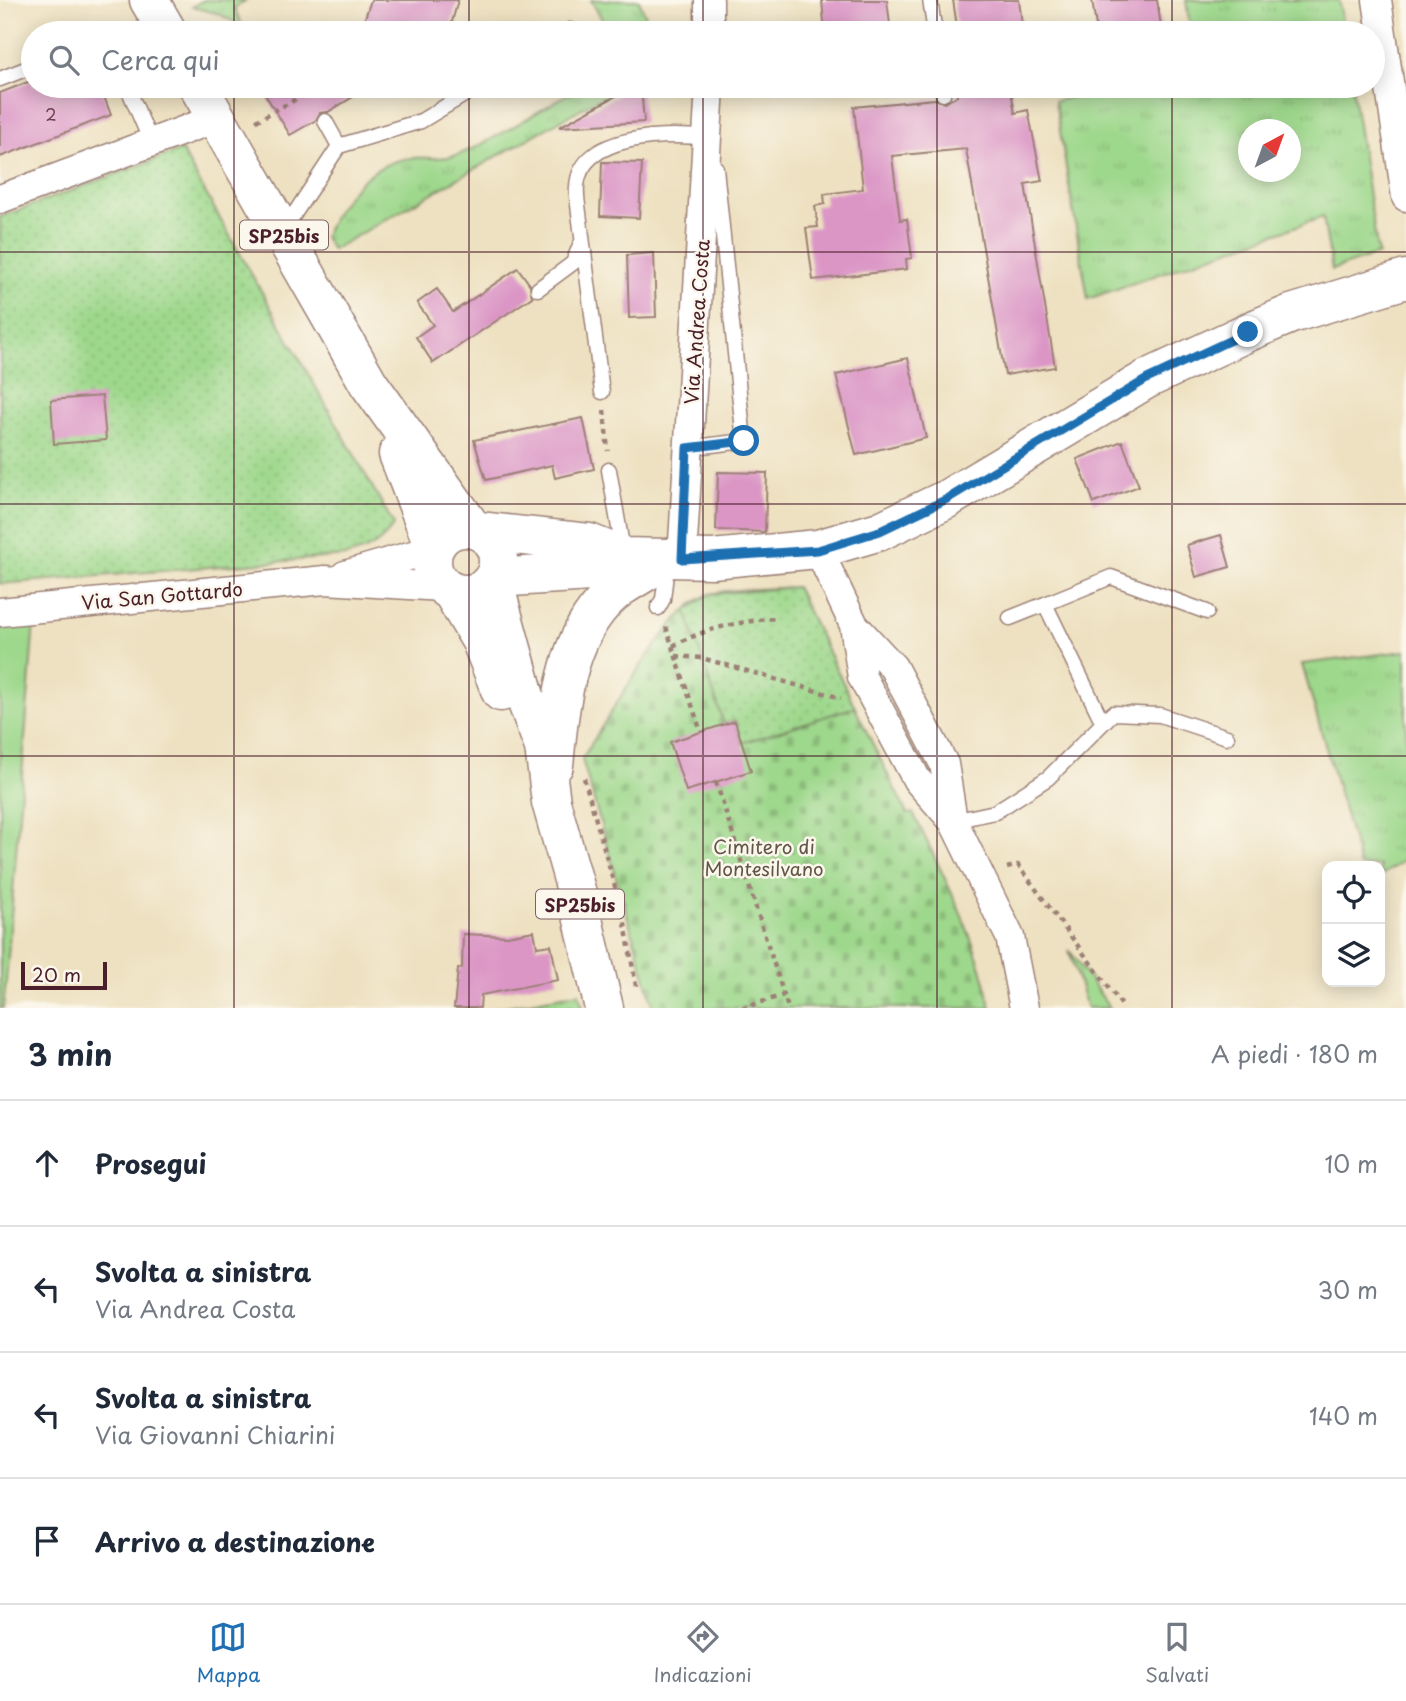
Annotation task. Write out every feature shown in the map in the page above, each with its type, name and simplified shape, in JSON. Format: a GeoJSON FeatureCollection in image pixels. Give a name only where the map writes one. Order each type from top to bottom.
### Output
{"type":"FeatureCollection","features":[{"type":"Feature","properties":{"kind":"main road"},"geometry":{"type":"LineString","coordinates":[[149,0],[161,21]]}},
{"type":"Feature","properties":{"kind":"main road","name":"SP25bis"},"geometry":{"type":"LineString","coordinates":[[222,109],[282,232],[369,384],[475,529]]}},
{"type":"Feature","properties":{"kind":"main road"},"geometry":{"type":"LineString","coordinates":[[475,529],[496,547],[499,562],[494,579],[479,592],[448,590],[433,569],[434,548],[450,531],[475,529],[589,543],[624,557],[675,559],[818,550],[880,531],[947,499],[1147,379],[1248,332],[1290,314],[1406,279]]}},
{"type":"Feature","properties":{"kind":"main road","name":"SP25bis"},"geometry":{"type":"LineString","coordinates":[[369,384],[434,548]]}},
{"type":"Feature","properties":{"kind":"main road"},"geometry":{"type":"LineString","coordinates":[[494,579],[591,572],[624,557]]}},
{"type":"Feature","properties":{"kind":"main road"},"geometry":{"type":"LineString","coordinates":[[551,802],[561,703],[570,663],[582,637],[611,596],[675,559]]}},
{"type":"Feature","properties":{"kind":"main road","name":"SP25bis"},"geometry":{"type":"LineString","coordinates":[[494,579],[522,687],[544,747],[551,802],[579,902],[621,1002]]}},
{"type":"Feature","properties":{"kind":"main road","name":"SP25bis"},"geometry":{"type":"LineString","coordinates":[[448,590],[481,641],[525,758],[551,802]]}},
{"type":"Feature","properties":{"kind":"street"},"geometry":{"type":"LineString","coordinates":[[709,0],[709,21]]}},
{"type":"Feature","properties":{"kind":"street"},"geometry":{"type":"LineString","coordinates":[[1377,0],[1380,21]]}},
{"type":"Feature","properties":{"kind":"street"},"geometry":{"type":"LineString","coordinates":[[1385,54],[1406,197]]}},
{"type":"Feature","properties":{"kind":"street"},"geometry":{"type":"LineString","coordinates":[[0,198],[152,142],[222,109]]}},
{"type":"Feature","properties":{"kind":"street","name":"Via Andrea Costa"},"geometry":{"type":"LineString","coordinates":[[675,559],[687,448],[709,112]]}},
{"type":"Feature","properties":{"kind":"street","name":"Via San Gottardo"},"geometry":{"type":"LineString","coordinates":[[325,580],[434,548]]}},
{"type":"Feature","properties":{"kind":"street"},"geometry":{"type":"LineString","coordinates":[[818,550],[855,625],[893,667],[944,764],[953,821]]}},
{"type":"Feature","properties":{"kind":"street","name":"Via San Gottardo"},"geometry":{"type":"LineString","coordinates":[[0,612],[325,580],[448,590]]}},
{"type":"Feature","properties":{"kind":"street"},"geometry":{"type":"LineString","coordinates":[[855,625],[862,677],[917,780],[953,821],[1010,937],[1024,1008]]}},
{"type":"Feature","properties":{"kind":"lane"},"geometry":{"type":"LineString","coordinates":[[930,0],[933,21]]}},
{"type":"Feature","properties":{"kind":"lane"},"geometry":{"type":"LineString","coordinates":[[0,79],[21,71]]}},
{"type":"Feature","properties":{"kind":"lane"},"geometry":{"type":"LineString","coordinates":[[132,98],[152,142]]}},
{"type":"Feature","properties":{"kind":"lane"},"geometry":{"type":"LineString","coordinates":[[282,232],[339,146],[421,121],[459,98]]}},
{"type":"Feature","properties":{"kind":"lane"},"geometry":{"type":"LineString","coordinates":[[602,392],[577,184],[583,167],[597,155],[633,138],[667,134],[709,112],[744,441],[687,448]]}},
{"type":"Feature","properties":{"kind":"lane"},"geometry":{"type":"LineString","coordinates":[[325,121],[339,146]]}},
{"type":"Feature","properties":{"kind":"lane"},"geometry":{"type":"LineString","coordinates":[[538,289],[573,263],[582,241]]}},
{"type":"Feature","properties":{"kind":"lane"},"geometry":{"type":"LineString","coordinates":[[610,470],[624,557]]}},
{"type":"Feature","properties":{"kind":"lane"},"geometry":{"type":"LineString","coordinates":[[658,608],[675,559]]}},
{"type":"Feature","properties":{"kind":"lane"},"geometry":{"type":"LineString","coordinates":[[1010,618],[1111,577],[1207,612]]}},
{"type":"Feature","properties":{"kind":"lane"},"geometry":{"type":"LineString","coordinates":[[1045,604],[1103,723]]}},
{"type":"Feature","properties":{"kind":"lane"},"geometry":{"type":"LineString","coordinates":[[953,821],[995,812],[1048,778],[1113,713],[1160,715],[1227,737]]}},
{"type":"Feature","properties":{"kind":"path"},"geometry":{"type":"LineString","coordinates":[[222,109],[278,98]]}},
{"type":"Feature","properties":{"kind":"path"},"geometry":{"type":"LineString","coordinates":[[602,392],[610,470]]}},
{"type":"Feature","properties":{"kind":"path"},"geometry":{"type":"LineString","coordinates":[[658,608],[701,732]]}},
{"type":"Feature","properties":{"kind":"path"},"geometry":{"type":"LineString","coordinates":[[673,646],[694,634],[744,621],[775,618]]}},
{"type":"Feature","properties":{"kind":"path"},"geometry":{"type":"LineString","coordinates":[[676,656],[702,658],[853,702],[870,693]]}},
{"type":"Feature","properties":{"kind":"path"},"geometry":{"type":"LineString","coordinates":[[582,770],[624,918],[621,1002]]}},
{"type":"Feature","properties":{"kind":"path"},"geometry":{"type":"LineString","coordinates":[[716,782],[788,1008]]}},
{"type":"Feature","properties":{"kind":"path"},"geometry":{"type":"LineString","coordinates":[[979,875],[1018,865],[1124,1008]]}},
{"type":"Feature","properties":{"kind":"path"},"geometry":{"type":"LineString","coordinates":[[741,1008],[784,995]]}},
{"type":"Feature","properties":{"kind":"green space"},"geometry":{"type":"Polygon","coordinates":[[[204,0],[247,0],[234,8],[240,21],[232,21],[219,14],[192,7],[204,0]]]}},
{"type":"Feature","properties":{"kind":"green space"},"geometry":{"type":"Polygon","coordinates":[[[591,0],[639,0],[648,21],[603,21],[591,0]]]}},
{"type":"Feature","properties":{"kind":"green space"},"geometry":{"type":"Polygon","coordinates":[[[1186,0],[1339,0],[1342,21],[1189,21],[1186,0]]]}},
{"type":"Feature","properties":{"kind":"green space"},"geometry":{"type":"Polygon","coordinates":[[[562,98],[600,98],[332,250],[324,236],[338,209],[369,175],[396,161],[460,154],[562,98]]]}},
{"type":"Feature","properties":{"kind":"green space"},"geometry":{"type":"Polygon","coordinates":[[[1069,98],[1354,98],[1378,254],[1332,270],[1323,217],[1088,299],[1055,101],[1069,98]]]}},
{"type":"Feature","properties":{"kind":"green space"},"geometry":{"type":"Polygon","coordinates":[[[181,150],[394,525],[373,546],[346,556],[0,584],[0,217],[181,150]]]}},
{"type":"Feature","properties":{"kind":"green space","name":"Cimitero di Montesilvano"},"geometry":{"type":"Polygon","coordinates":[[[796,587],[907,814],[913,813],[947,884],[978,957],[991,1008],[654,1008],[582,759],[640,667],[677,619],[694,603],[720,592],[796,587]]]}},
{"type":"Feature","properties":{"kind":"green space"},"geometry":{"type":"Polygon","coordinates":[[[796,587],[855,707],[742,743],[735,721],[724,724],[686,611],[710,594],[796,587]]]}},
{"type":"Feature","properties":{"kind":"green space"},"geometry":{"type":"Polygon","coordinates":[[[34,622],[6,982],[3,1008],[0,1008],[0,628],[34,622]]]}},
{"type":"Feature","properties":{"kind":"green space"},"geometry":{"type":"Polygon","coordinates":[[[1406,651],[1406,859],[1385,873],[1385,861],[1359,861],[1302,664],[1406,651]]]}},
{"type":"Feature","properties":{"kind":"green space"},"geometry":{"type":"Polygon","coordinates":[[[1069,950],[1110,1008],[1087,1008],[1069,950]]]}},
{"type":"Feature","properties":{"kind":"green space"},"geometry":{"type":"Polygon","coordinates":[[[579,993],[583,1008],[497,1008],[503,1007],[579,993]]]}},
{"type":"Feature","properties":{"kind":"building"},"geometry":{"type":"Polygon","coordinates":[[[371,0],[458,0],[452,21],[364,21],[371,0]]]}},
{"type":"Feature","properties":{"kind":"building"},"geometry":{"type":"Polygon","coordinates":[[[822,0],[887,0],[890,21],[824,21],[822,0]]]}},
{"type":"Feature","properties":{"kind":"building"},"geometry":{"type":"Polygon","coordinates":[[[953,0],[1019,0],[1022,21],[956,21],[953,0]]]}},
{"type":"Feature","properties":{"kind":"building"},"geometry":{"type":"Polygon","coordinates":[[[1092,0],[1157,0],[1160,21],[1095,21],[1092,0]]]}},
{"type":"Feature","properties":{"kind":"building"},"geometry":{"type":"Polygon","coordinates":[[[21,85],[21,98],[105,98],[111,115],[0,157],[0,93],[21,85]]]}},
{"type":"Feature","properties":{"kind":"building"},"geometry":{"type":"Polygon","coordinates":[[[267,98],[351,98],[328,112],[320,113],[316,120],[290,135],[267,98]]]}},
{"type":"Feature","properties":{"kind":"building"},"geometry":{"type":"Polygon","coordinates":[[[612,98],[642,98],[644,122],[559,127],[612,98]]]}},
{"type":"Feature","properties":{"kind":"building"},"geometry":{"type":"Polygon","coordinates":[[[954,98],[1012,98],[1015,113],[1028,110],[1042,181],[1025,184],[1055,367],[1005,375],[966,149],[892,156],[900,220],[907,219],[912,258],[906,259],[907,269],[813,280],[806,228],[818,227],[815,206],[825,204],[824,194],[863,189],[854,107],[935,99],[945,103],[954,98]]]}},
{"type":"Feature","properties":{"kind":"building"},"geometry":{"type":"Polygon","coordinates":[[[602,162],[642,163],[639,218],[600,216],[602,162]]]}},
{"type":"Feature","properties":{"kind":"building"},"geometry":{"type":"Polygon","coordinates":[[[654,253],[656,317],[629,318],[627,255],[654,253]]]}},
{"type":"Feature","properties":{"kind":"building"},"geometry":{"type":"Polygon","coordinates":[[[518,268],[530,285],[532,297],[433,363],[416,337],[433,325],[417,303],[437,289],[453,312],[518,268]]]}},
{"type":"Feature","properties":{"kind":"building"},"geometry":{"type":"Polygon","coordinates":[[[908,358],[926,438],[856,455],[836,375],[908,358]]]}},
{"type":"Feature","properties":{"kind":"building"},"geometry":{"type":"Polygon","coordinates":[[[102,396],[106,440],[54,444],[51,400],[102,396]]]}},
{"type":"Feature","properties":{"kind":"building"},"geometry":{"type":"Polygon","coordinates":[[[583,418],[594,469],[555,478],[552,465],[486,480],[474,440],[583,418]]]}},
{"type":"Feature","properties":{"kind":"building"},"geometry":{"type":"Polygon","coordinates":[[[1122,441],[1139,486],[1094,503],[1077,459],[1122,441]]]}},
{"type":"Feature","properties":{"kind":"building"},"geometry":{"type":"Polygon","coordinates":[[[718,472],[767,473],[765,532],[716,530],[718,472]]]}},
{"type":"Feature","properties":{"kind":"building"},"geometry":{"type":"Polygon","coordinates":[[[1221,535],[1230,567],[1196,577],[1187,545],[1221,535]]]}},
{"type":"Feature","properties":{"kind":"building"},"geometry":{"type":"Polygon","coordinates":[[[735,721],[751,771],[686,791],[670,742],[735,721]]]}},
{"type":"Feature","properties":{"kind":"building"},"geometry":{"type":"Polygon","coordinates":[[[534,931],[537,947],[551,945],[558,980],[481,995],[480,1008],[454,1008],[458,969],[462,968],[463,934],[507,936],[534,931]]]}},
{"type":"Feature","properties":{"kind":"route"},"geometry":{"type":"LineString","coordinates":[[744,441],[687,448],[682,559],[761,556],[818,550],[880,531],[947,499],[1147,379],[1248,332]]}}]}
